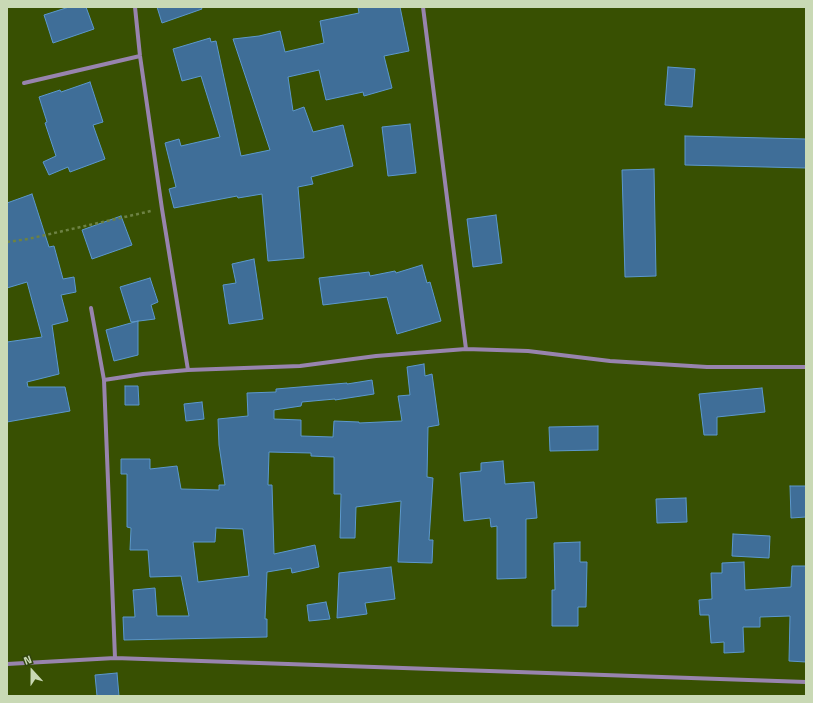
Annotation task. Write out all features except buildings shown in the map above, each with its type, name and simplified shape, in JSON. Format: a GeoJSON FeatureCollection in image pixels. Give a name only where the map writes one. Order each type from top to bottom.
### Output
{"type":"FeatureCollection","features":[{"type":"Feature","properties":{"kind":"street"},"geometry":{"type":"LineString","coordinates":[[135,7],[140,56],[162,209],[188,370]]}},
{"type":"Feature","properties":{"kind":"street"},"geometry":{"type":"LineString","coordinates":[[423,7],[466,349]]}},
{"type":"Feature","properties":{"kind":"street"},"geometry":{"type":"LineString","coordinates":[[24,83],[140,56]]}},
{"type":"Feature","properties":{"kind":"street"},"geometry":{"type":"LineString","coordinates":[[91,308],[104,380],[114,658]]}},
{"type":"Feature","properties":{"kind":"street"},"geometry":{"type":"LineString","coordinates":[[104,380],[144,374],[188,370],[300,366],[376,356],[466,349],[528,351],[610,361],[708,367],[806,367]]}},
{"type":"Feature","properties":{"kind":"street"},"geometry":{"type":"LineString","coordinates":[[7,664],[114,658],[567,675],[806,682]]}},
{"type":"Feature","properties":{"kind":"path"},"geometry":{"type":"LineString","coordinates":[[7,242],[28,239],[162,209]]}}]}
